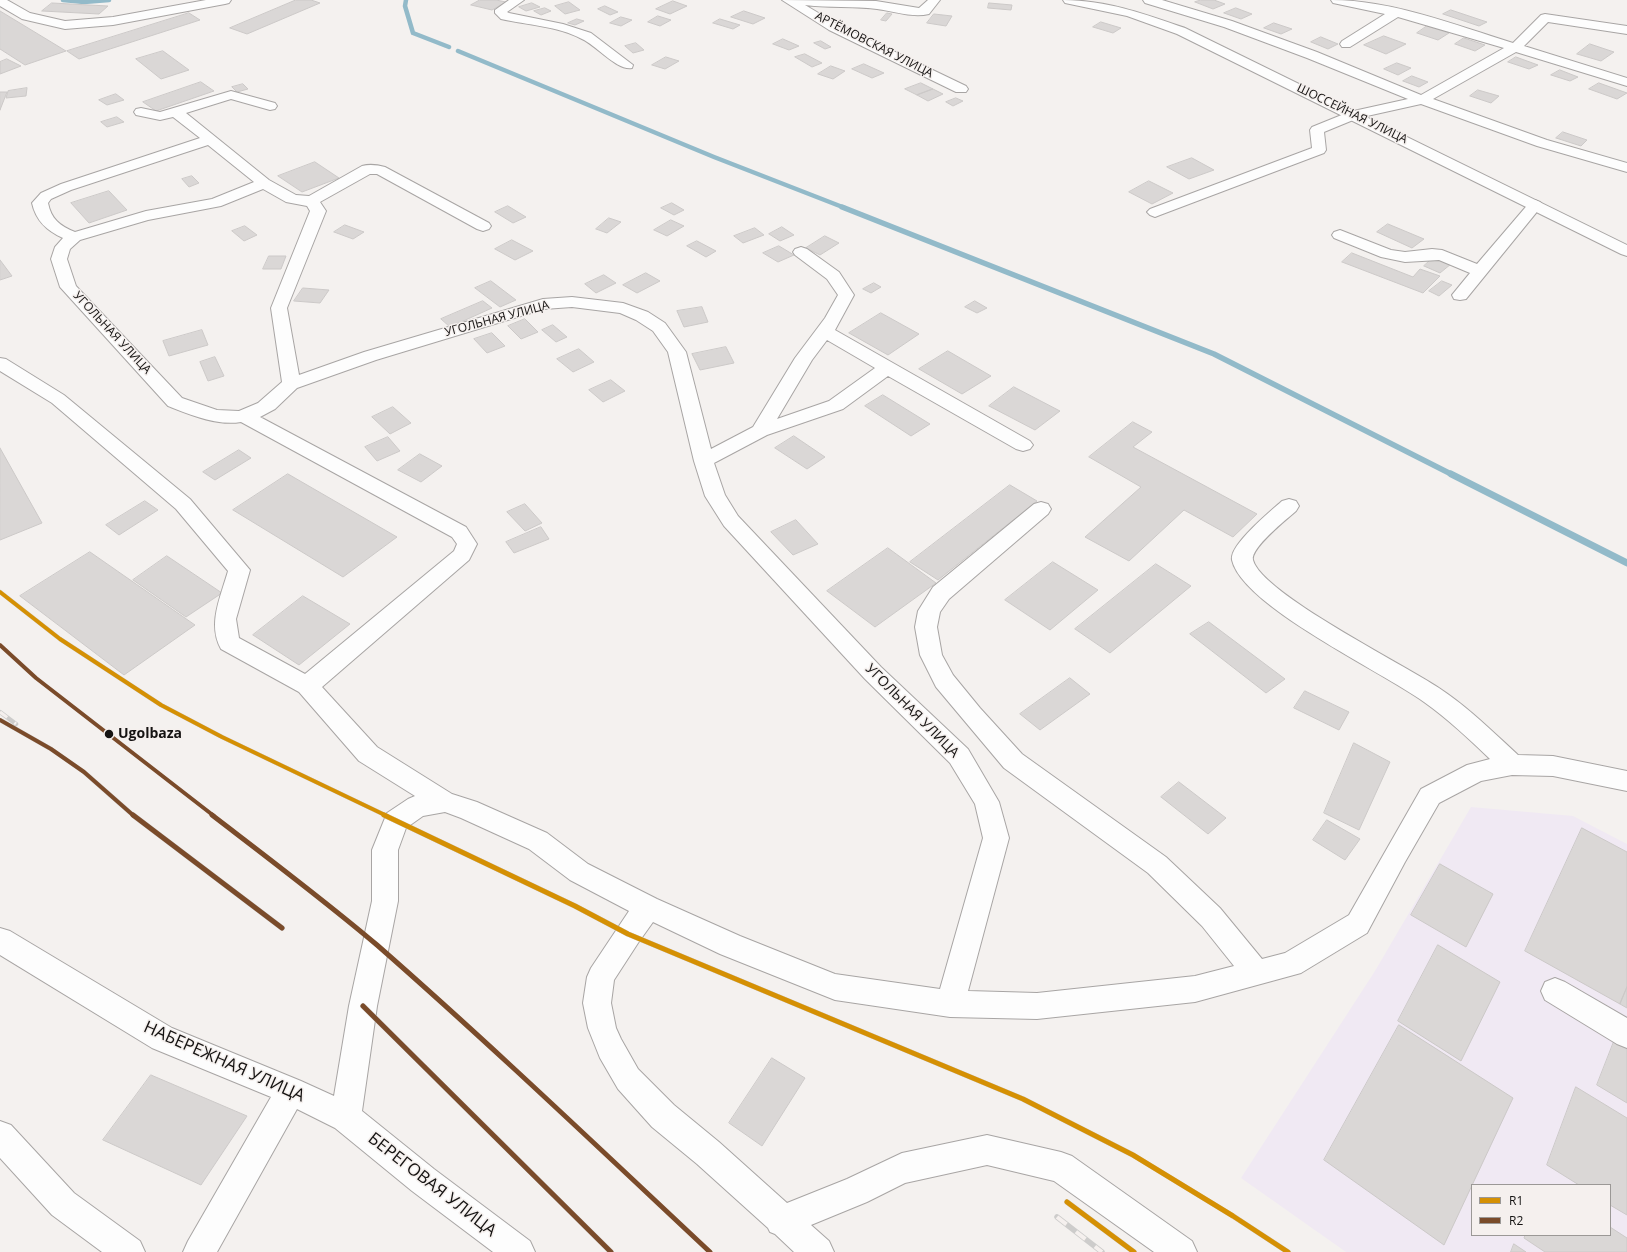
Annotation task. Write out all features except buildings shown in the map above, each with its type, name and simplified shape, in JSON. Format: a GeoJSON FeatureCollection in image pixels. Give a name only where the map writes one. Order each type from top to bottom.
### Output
{"type":"FeatureCollection","features":[{"type":"Feature","properties":{"kind":"street"},"geometry":{"type":"LineString","coordinates":[[0,1],[26,16],[66,26],[113,21],[225,0]]}},
{"type":"Feature","properties":{"kind":"street"},"geometry":{"type":"LineString","coordinates":[[518,0],[501,10],[501,13],[505,16],[563,28],[587,36],[627,65]]}},
{"type":"Feature","properties":{"kind":"street","name":"АРТЁМОВСКАЯ УЛИЦА"},"geometry":{"type":"LineString","coordinates":[[788,0],[833,26],[961,89]]}},
{"type":"Feature","properties":{"kind":"street"},"geometry":{"type":"LineString","coordinates":[[796,0],[824,4],[876,5],[919,12],[925,11],[934,0]]}},
{"type":"Feature","properties":{"kind":"street","name":"ШОССЕЙНАЯ УЛИЦА"},"geometry":{"type":"LineString","coordinates":[[1069,0],[1130,13],[1181,31],[1627,250]]}},
{"type":"Feature","properties":{"kind":"street"},"geometry":{"type":"LineString","coordinates":[[1149,0],[1228,24],[1312,55],[1422,100],[1542,142],[1627,168]]}},
{"type":"Feature","properties":{"kind":"street"},"geometry":{"type":"LineString","coordinates":[[1337,0],[1416,17],[1627,82]]}},
{"type":"Feature","properties":{"kind":"street"},"geometry":{"type":"LineString","coordinates":[[1346,44],[1397,12]]}},
{"type":"Feature","properties":{"kind":"street"},"geometry":{"type":"LineString","coordinates":[[1156,212],[1319,150],[1316,130],[1354,115],[1422,100],[1516,47],[1545,18],[1627,30]]}},
{"type":"Feature","properties":{"kind":"street"},"geometry":{"type":"LineString","coordinates":[[141,112],[160,116],[231,95],[270,106]]}},
{"type":"Feature","properties":{"kind":"street"},"geometry":{"type":"LineString","coordinates":[[176,112],[264,183],[291,199],[312,201],[367,169],[380,170],[483,226]]}},
{"type":"Feature","properties":{"kind":"street"},"geometry":{"type":"LineString","coordinates":[[209,140],[99,176],[46,196],[40,202],[41,212],[59,231],[74,237],[146,216],[216,203],[264,183]]}},
{"type":"Feature","properties":{"kind":"street"},"geometry":{"type":"LineString","coordinates":[[290,384],[279,308],[318,211],[312,201]]}},
{"type":"Feature","properties":{"kind":"street"},"geometry":{"type":"LineString","coordinates":[[1460,295],[1535,205]]}},
{"type":"Feature","properties":{"kind":"street"},"geometry":{"type":"LineString","coordinates":[[1340,235],[1387,254],[1404,257],[1432,254],[1442,255],[1480,271]]}},
{"type":"Feature","properties":{"kind":"street","name":"УГОЛЬНАЯ УЛИЦА"},"geometry":{"type":"LineString","coordinates":[[74,237],[63,248],[58,259],[68,287],[175,402],[198,412],[228,418],[244,416],[259,411],[290,384],[370,356],[543,304],[572,302],[623,308],[642,316],[659,327],[677,352],[704,461],[715,496],[732,521],[873,673],[960,756],[987,802],[996,838],[950,1004]]}},
{"type":"Feature","properties":{"kind":"street"},"geometry":{"type":"LineString","coordinates":[[760,431],[804,358],[825,332],[846,295],[842,286],[835,278],[801,252]]}},
{"type":"Feature","properties":{"kind":"street"},"geometry":{"type":"LineString","coordinates":[[825,332],[1023,445]]}},
{"type":"Feature","properties":{"kind":"street"},"geometry":{"type":"LineString","coordinates":[[0,363],[58,399],[183,504],[239,570],[225,619],[229,643],[307,686],[368,754],[445,802],[468,808],[538,841],[579,872],[648,908],[730,945],[835,987],[950,1004],[1037,1006],[1187,990],[1291,964],[1358,924],[1430,796],[1476,772],[1512,764],[1553,766],[1627,781]]}},
{"type":"Feature","properties":{"kind":"street"},"geometry":{"type":"LineString","coordinates":[[704,461],[760,431],[836,405],[887,368]]}},
{"type":"Feature","properties":{"kind":"street"},"geometry":{"type":"LineString","coordinates":[[244,416],[459,532],[467,544],[462,555],[307,686]]}},
{"type":"Feature","properties":{"kind":"street"},"geometry":{"type":"LineString","coordinates":[[1289,506],[1248,545],[1243,553],[1242,560],[1252,577],[1273,596],[1317,628],[1430,693],[1467,722],[1512,764]]}},
{"type":"Feature","properties":{"kind":"street"},"geometry":{"type":"LineString","coordinates":[[1041,509],[940,593],[929,611],[926,627],[931,655],[944,681],[1013,761],[1157,866],[1211,917],[1256,972]]}},
{"type":"Feature","properties":{"kind":"street"},"geometry":{"type":"LineString","coordinates":[[346,1117],[363,1006],[385,901],[385,850],[396,821],[417,806],[445,802]]}},
{"type":"Feature","properties":{"kind":"street"},"geometry":{"type":"LineString","coordinates":[[648,908],[628,934],[601,977],[597,1003],[602,1028],[610,1048],[628,1079],[663,1116],[708,1153],[781,1221],[818,1252]]}},
{"type":"Feature","properties":{"kind":"street","name":"НАБЕРЕЖНАЯ УЛИЦА"},"geometry":{"type":"LineString","coordinates":[[0,940],[162,1038],[291,1091],[346,1117]]}},
{"type":"Feature","properties":{"kind":"street"},"geometry":{"type":"LineString","coordinates":[[1555,991],[1627,1034]]}},
{"type":"Feature","properties":{"kind":"street"},"geometry":{"type":"LineString","coordinates":[[199,1252],[291,1091]]}},
{"type":"Feature","properties":{"kind":"street","name":"БЕРЕГОВАЯ УЛИЦА"},"geometry":{"type":"LineString","coordinates":[[346,1117],[423,1180],[519,1252]]}},
{"type":"Feature","properties":{"kind":"street"},"geometry":{"type":"LineString","coordinates":[[0,1136],[63,1204],[129,1252]]}},
{"type":"Feature","properties":{"kind":"street"},"geometry":{"type":"LineString","coordinates":[[781,1221],[856,1191],[902,1168],[987,1150],[1061,1167],[1181,1252]]}},
{"type":"Feature","properties":{"kind":"shaded area"},"geometry":{"type":"Polygon","coordinates":[[[1471,807],[1573,816],[1627,844],[1627,1252],[1346,1252],[1241,1178],[1375,971],[1471,807]]]}},
{"type":"Feature","properties":{"kind":"waterway"},"geometry":{"type":"LineString","coordinates":[[63,0],[84,2],[109,0]]}},
{"type":"Feature","properties":{"kind":"waterway"},"geometry":{"type":"LineString","coordinates":[[406,0],[405,6],[413,33],[449,47]]}},
{"type":"Feature","properties":{"kind":"waterway"},"geometry":{"type":"LineString","coordinates":[[458,51],[714,157],[845,208]]}},
{"type":"Feature","properties":{"kind":"waterway"},"geometry":{"type":"LineString","coordinates":[[842,207],[1214,354],[1453,475]]}},
{"type":"Feature","properties":{"kind":"waterway"},"geometry":{"type":"LineString","coordinates":[[1451,474],[1627,563]]}},
{"type":"Feature","properties":{"kind":"railway"},"geometry":{"type":"LineString","coordinates":[[0,592],[60,639],[161,705],[222,737],[387,816]]}},
{"type":"Feature","properties":{"kind":"railway"},"geometry":{"type":"LineString","coordinates":[[0,712],[16,724]]}},
{"type":"Feature","properties":{"kind":"railway"},"geometry":{"type":"LineString","coordinates":[[0,720],[51,749],[84,772],[134,816]]}},
{"type":"Feature","properties":{"kind":"railway"},"geometry":{"type":"LineString","coordinates":[[133,815],[282,928]]}},
{"type":"Feature","properties":{"kind":"railway"},"geometry":{"type":"LineString","coordinates":[[384,815],[575,906],[628,934],[1023,1099],[1133,1155],[1233,1216],[1288,1252]]}},
{"type":"Feature","properties":{"kind":"railway"},"geometry":{"type":"LineString","coordinates":[[363,1006],[611,1252]]}},
{"type":"Feature","properties":{"kind":"railway"},"geometry":{"type":"LineString","coordinates":[[1067,1202],[1134,1252]]}},
{"type":"Feature","properties":{"kind":"railway"},"geometry":{"type":"LineString","coordinates":[[1057,1217],[1102,1252]]}},
{"type":"Feature","properties":{"kind":"transit line","name":"R1"},"geometry":{"type":"LineString","coordinates":[[0,592],[60,639],[161,705],[222,737],[575,906],[628,934],[1023,1099],[1133,1155],[1233,1216],[1288,1252]]}},
{"type":"Feature","properties":{"kind":"transit line","name":"R2"},"geometry":{"type":"LineString","coordinates":[[0,645],[36,678],[299,882],[376,945],[565,1116],[710,1252]]}},
{"type":"Feature","properties":{"kind":"transit line","name":"R2"},"geometry":{"type":"LineString","coordinates":[[0,720],[51,749],[84,772],[139,820],[282,928]]}},
{"type":"Feature","properties":{"kind":"transit line","name":"R2"},"geometry":{"type":"LineString","coordinates":[[363,1006],[611,1252]]}},
{"type":"Feature","properties":{"kind":"transit line","name":"R1"},"geometry":{"type":"LineString","coordinates":[[1067,1202],[1134,1252]]}},
{"type":"Feature","properties":{"kind":"place","name":"Ugolbaza"},"geometry":{"type":"Point","coordinates":[109,734]}}]}
